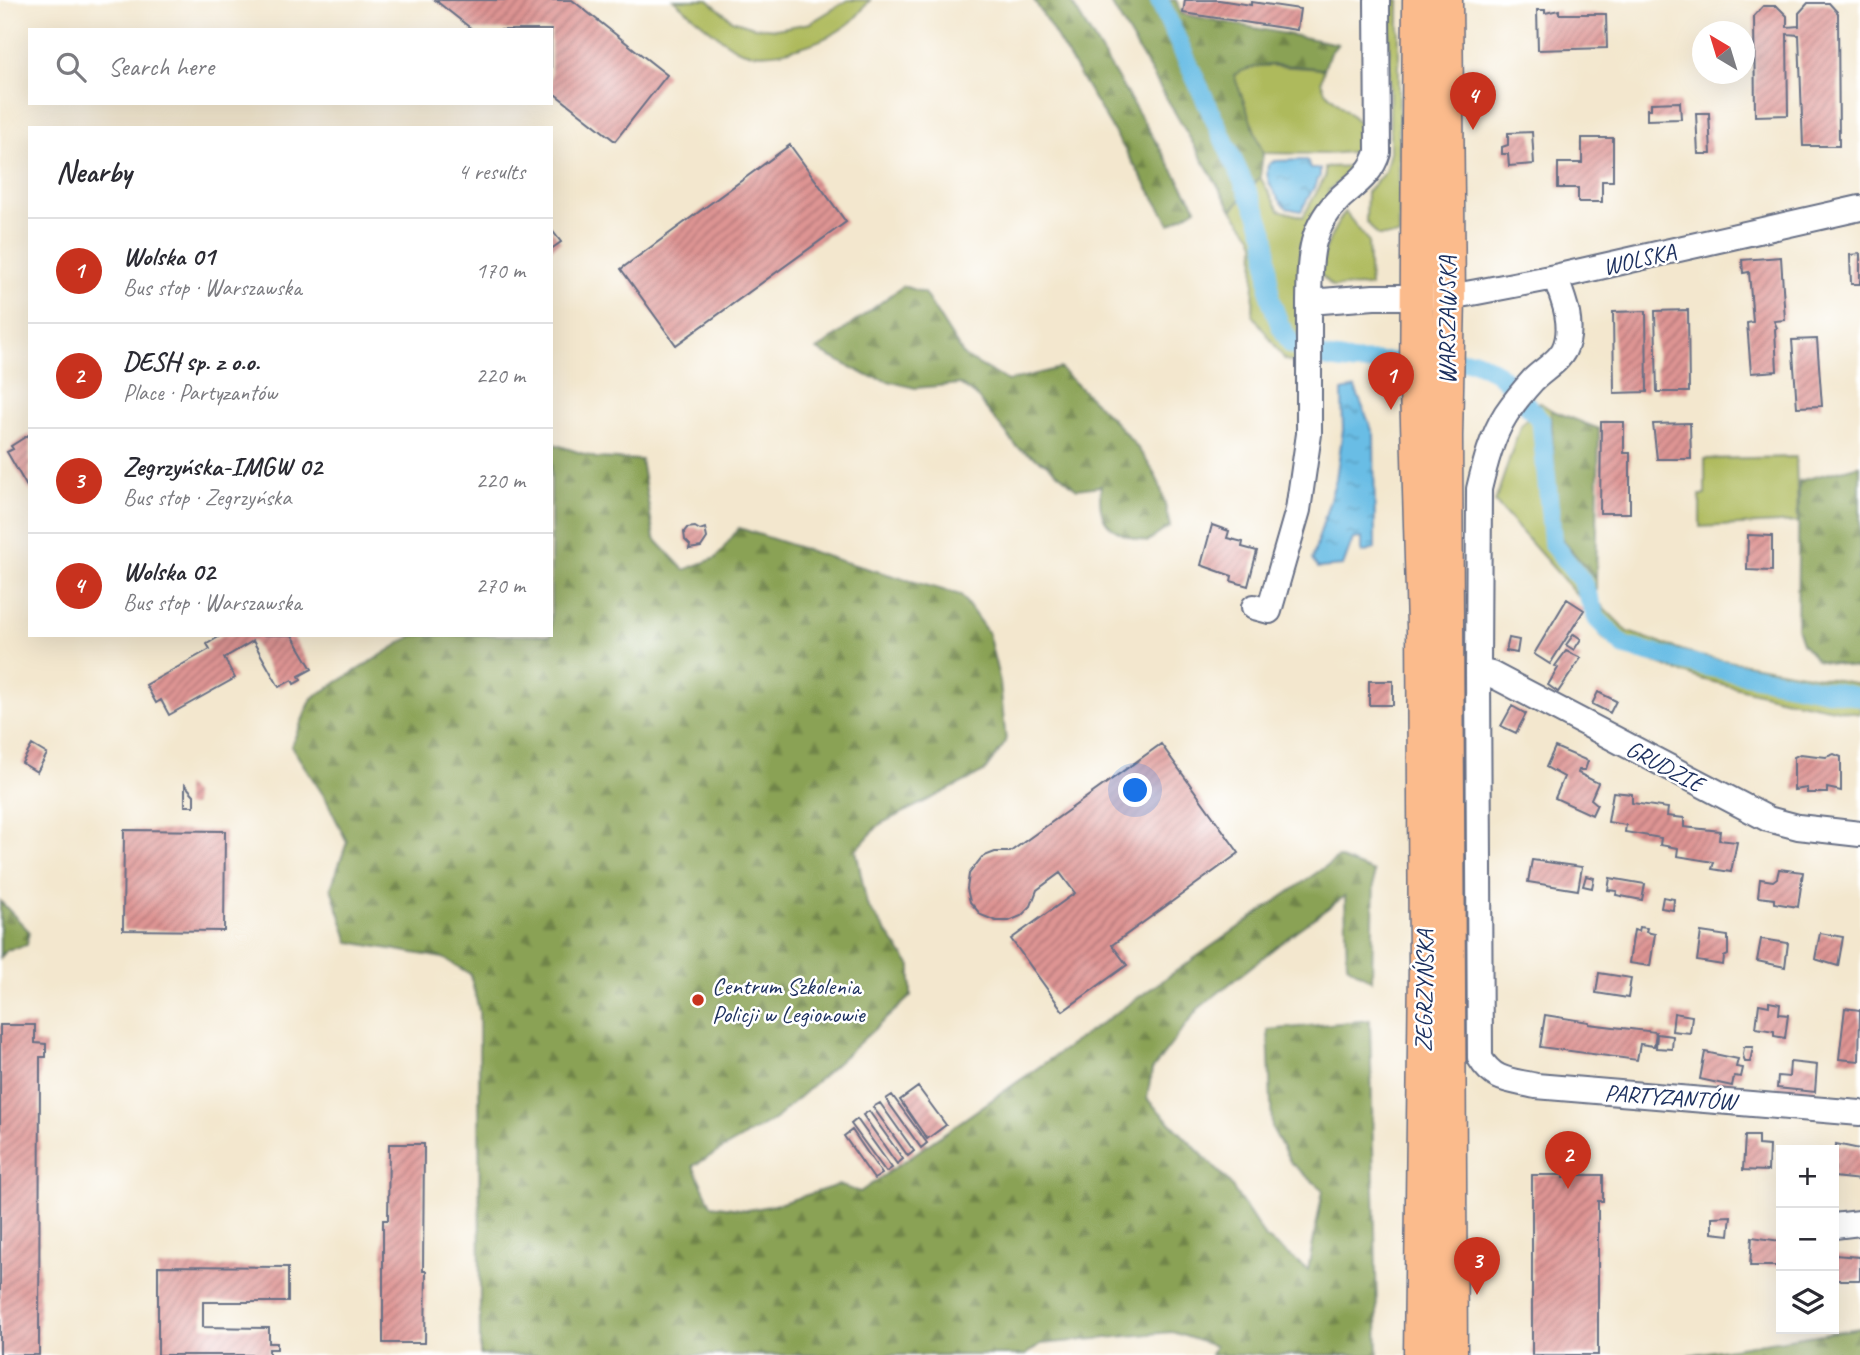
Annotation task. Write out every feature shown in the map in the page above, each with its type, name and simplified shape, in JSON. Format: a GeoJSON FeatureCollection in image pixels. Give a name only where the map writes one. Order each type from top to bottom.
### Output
{"type":"FeatureCollection","features":[{"type":"Feature","properties":{"kind":"main road","name":"WARSZAWSKA"},"geometry":{"type":"LineString","coordinates":[[1419,0],[1416,339],[1431,387],[1435,633]]}},
{"type":"Feature","properties":{"kind":"main road","name":"WARSZAWSKA"},"geometry":{"type":"LineString","coordinates":[[1431,387],[1448,334],[1446,0]]}},
{"type":"Feature","properties":{"kind":"main road","name":"ZEGRZYŃSKA"},"geometry":{"type":"LineString","coordinates":[[1420,1355],[1425,966],[1435,633]]}},
{"type":"Feature","properties":{"kind":"main road","name":"ZEGRZYŃSKA"},"geometry":{"type":"LineString","coordinates":[[1435,633],[1451,1355]]}},
{"type":"Feature","properties":{"kind":"street"},"geometry":{"type":"LineString","coordinates":[[1262,609],[1298,510],[1309,434],[1309,312],[1311,250],[1315,234],[1328,211],[1366,176],[1378,152],[1377,0]]}},
{"type":"Feature","properties":{"kind":"street","name":"WOLSKA"},"geometry":{"type":"LineString","coordinates":[[1309,312],[1374,298],[1448,297],[1555,277],[1860,208]]}},
{"type":"Feature","properties":{"kind":"street"},"geometry":{"type":"LineString","coordinates":[[1478,671],[1479,489],[1499,425],[1532,381],[1564,350],[1568,333],[1567,314],[1555,277]]}},
{"type":"Feature","properties":{"kind":"street","name":"GRUDZIE"},"geometry":{"type":"LineString","coordinates":[[1478,671],[1491,674],[1768,819],[1798,827],[1860,834]]}},
{"type":"Feature","properties":{"kind":"street","name":"PARTYZANTÓW"},"geometry":{"type":"LineString","coordinates":[[1478,671],[1478,1050],[1485,1067],[1497,1077],[1536,1086],[1860,1113]]}},
{"type":"Feature","properties":{"kind":"street"},"geometry":{"type":"LineString","coordinates":[[1839,1225],[1860,1223]]}},
{"type":"Feature","properties":{"kind":"green space"},"geometry":{"type":"Polygon","coordinates":[[[674,0],[708,0],[732,20],[754,27],[776,29],[810,23],[848,0],[870,0],[842,29],[814,43],[782,52],[752,53],[733,47],[674,0]]]}},
{"type":"Feature","properties":{"kind":"green space"},"geometry":{"type":"Polygon","coordinates":[[[1034,0],[1070,0],[1196,208],[1170,224],[1034,0]]]}},
{"type":"Feature","properties":{"kind":"green space"},"geometry":{"type":"Polygon","coordinates":[[[1109,0],[1176,0],[1182,14],[1338,44],[1330,53],[1324,69],[1266,65],[1234,75],[1263,153],[1260,177],[1232,210],[1109,0]]]}},
{"type":"Feature","properties":{"kind":"green space"},"geometry":{"type":"Polygon","coordinates":[[[1389,0],[1399,0],[1399,236],[1378,236],[1366,221],[1367,192],[1385,172],[1390,152],[1389,0]]]}},
{"type":"Feature","properties":{"kind":"green space"},"geometry":{"type":"Polygon","coordinates":[[[1260,65],[1324,69],[1321,81],[1325,91],[1364,127],[1363,151],[1326,154],[1263,153],[1233,75],[1248,67],[1260,65]]]}},
{"type":"Feature","properties":{"kind":"green space"},"geometry":{"type":"Polygon","coordinates":[[[1356,166],[1328,191],[1331,195],[1307,228],[1300,250],[1298,364],[1285,360],[1253,315],[1255,243],[1232,210],[1260,177],[1279,210],[1303,217],[1325,177],[1325,167],[1356,166]]]}},
{"type":"Feature","properties":{"kind":"green space"},"geometry":{"type":"Polygon","coordinates":[[[1345,212],[1368,241],[1370,286],[1333,287],[1321,275],[1329,242],[1345,212]]]}},
{"type":"Feature","properties":{"kind":"green space"},"geometry":{"type":"Polygon","coordinates":[[[903,286],[924,293],[964,356],[1008,381],[1060,368],[1115,422],[1140,451],[1159,483],[1170,526],[1147,542],[1116,531],[1104,519],[1101,510],[1101,486],[1077,489],[1047,464],[1017,447],[976,396],[960,384],[915,388],[868,376],[817,350],[903,286]]]}},
{"type":"Feature","properties":{"kind":"green space"},"geometry":{"type":"Polygon","coordinates":[[[1539,402],[1551,410],[1557,529],[1563,541],[1596,579],[1596,600],[1628,632],[1699,656],[1860,684],[1860,714],[1701,679],[1618,650],[1602,637],[1584,610],[1586,605],[1495,502],[1520,427],[1539,402]]]}},
{"type":"Feature","properties":{"kind":"green space"},"geometry":{"type":"Polygon","coordinates":[[[1551,410],[1599,429],[1596,579],[1563,541],[1557,529],[1551,410]]]}},
{"type":"Feature","properties":{"kind":"green space"},"geometry":{"type":"Polygon","coordinates":[[[553,444],[596,458],[641,460],[654,538],[684,570],[716,558],[739,528],[841,561],[961,595],[988,633],[1000,682],[1006,742],[984,772],[880,824],[856,850],[867,905],[911,966],[911,996],[775,1119],[693,1166],[711,1205],[747,1210],[775,1205],[838,1185],[860,1192],[1338,858],[1374,872],[1372,981],[1347,965],[1345,896],[1296,931],[1198,1009],[1152,1070],[1147,1099],[1228,1181],[1265,1237],[1308,1270],[1323,1190],[1291,1163],[1272,1128],[1268,1030],[1370,1020],[1378,1355],[1211,1355],[1215,1346],[1172,1332],[1041,1344],[1026,1355],[480,1355],[479,1011],[470,974],[443,958],[349,942],[331,888],[347,842],[326,799],[291,746],[312,698],[411,637],[553,637],[553,444]]]}},
{"type":"Feature","properties":{"kind":"green space"},"geometry":{"type":"Polygon","coordinates":[[[1796,457],[1798,522],[1700,527],[1700,495],[1705,495],[1705,459],[1796,457]]]}},
{"type":"Feature","properties":{"kind":"green space"},"geometry":{"type":"Polygon","coordinates":[[[1860,465],[1860,669],[1817,660],[1802,643],[1797,628],[1799,481],[1860,465]]]}},
{"type":"Feature","properties":{"kind":"green space"},"geometry":{"type":"Polygon","coordinates":[[[0,901],[29,931],[27,945],[7,950],[0,958],[0,901]]]}},
{"type":"Feature","properties":{"kind":"green space"},"geometry":{"type":"Polygon","coordinates":[[[1860,1328],[1860,1355],[1688,1355],[1822,1334],[1839,1334],[1839,1331],[1860,1328]]]}},
{"type":"Feature","properties":{"kind":"water"},"geometry":{"type":"Polygon","coordinates":[[[1307,160],[1310,169],[1320,169],[1320,176],[1301,211],[1287,208],[1269,183],[1268,165],[1274,161],[1307,160]]]}},
{"type":"Feature","properties":{"kind":"water"},"geometry":{"type":"Polygon","coordinates":[[[1355,388],[1374,435],[1375,549],[1362,553],[1362,538],[1353,539],[1343,566],[1318,568],[1312,560],[1336,479],[1343,430],[1342,391],[1355,388]]]}},
{"type":"Feature","properties":{"kind":"building"},"geometry":{"type":"Polygon","coordinates":[[[435,0],[572,0],[667,75],[615,141],[553,93],[553,28],[470,28],[435,0]]]}},
{"type":"Feature","properties":{"kind":"building"},"geometry":{"type":"Polygon","coordinates":[[[1185,0],[1219,0],[1251,5],[1251,2],[1300,9],[1297,30],[1183,13],[1185,0]]]}},
{"type":"Feature","properties":{"kind":"building"},"geometry":{"type":"Polygon","coordinates":[[[1808,3],[1829,3],[1838,13],[1839,146],[1803,146],[1799,35],[1787,34],[1788,115],[1755,116],[1754,16],[1763,6],[1777,6],[1787,16],[1787,27],[1799,26],[1799,13],[1808,3]]]}},
{"type":"Feature","properties":{"kind":"building"},"geometry":{"type":"Polygon","coordinates":[[[1537,10],[1545,10],[1545,13],[1559,10],[1559,14],[1606,14],[1607,48],[1538,50],[1537,10]]]}},
{"type":"Feature","properties":{"kind":"building"},"geometry":{"type":"Polygon","coordinates":[[[1680,102],[1681,119],[1647,120],[1647,109],[1651,109],[1651,103],[1680,102]]]}},
{"type":"Feature","properties":{"kind":"building"},"geometry":{"type":"Polygon","coordinates":[[[1696,113],[1709,113],[1711,154],[1698,154],[1696,113]]]}},
{"type":"Feature","properties":{"kind":"building"},"geometry":{"type":"Polygon","coordinates":[[[1532,132],[1534,164],[1509,166],[1508,154],[1502,154],[1502,147],[1508,145],[1508,133],[1532,132]]]}},
{"type":"Feature","properties":{"kind":"building"},"geometry":{"type":"Polygon","coordinates":[[[1582,138],[1613,138],[1613,181],[1602,181],[1602,202],[1578,202],[1578,188],[1558,188],[1558,163],[1582,163],[1582,138]]]}},
{"type":"Feature","properties":{"kind":"building"},"geometry":{"type":"Polygon","coordinates":[[[790,145],[846,222],[676,345],[621,269],[790,145]]]}},
{"type":"Feature","properties":{"kind":"building"},"geometry":{"type":"Polygon","coordinates":[[[553,232],[561,242],[553,248],[553,232]]]}},
{"type":"Feature","properties":{"kind":"building"},"geometry":{"type":"Polygon","coordinates":[[[1860,254],[1860,284],[1851,284],[1850,255],[1860,254]]]}},
{"type":"Feature","properties":{"kind":"building"},"geometry":{"type":"Polygon","coordinates":[[[1781,257],[1785,320],[1774,321],[1777,328],[1777,371],[1751,373],[1747,323],[1753,322],[1749,272],[1743,273],[1742,260],[1781,257]]]}},
{"type":"Feature","properties":{"kind":"building"},"geometry":{"type":"Polygon","coordinates":[[[1688,310],[1689,392],[1657,392],[1655,311],[1688,310]]]}},
{"type":"Feature","properties":{"kind":"building"},"geometry":{"type":"Polygon","coordinates":[[[1646,311],[1647,392],[1614,393],[1613,312],[1646,311]]]}},
{"type":"Feature","properties":{"kind":"building"},"geometry":{"type":"Polygon","coordinates":[[[1817,339],[1822,406],[1797,407],[1792,340],[1817,339]]]}},
{"type":"Feature","properties":{"kind":"building"},"geometry":{"type":"Polygon","coordinates":[[[1601,422],[1624,422],[1624,453],[1630,453],[1630,513],[1600,513],[1601,422]]]}},
{"type":"Feature","properties":{"kind":"building"},"geometry":{"type":"Polygon","coordinates":[[[1690,423],[1691,459],[1657,459],[1653,424],[1690,423]]]}},
{"type":"Feature","properties":{"kind":"building"},"geometry":{"type":"Polygon","coordinates":[[[28,435],[28,489],[7,452],[13,449],[11,446],[28,435]]]}},
{"type":"Feature","properties":{"kind":"building"},"geometry":{"type":"Polygon","coordinates":[[[1212,525],[1229,531],[1227,538],[1243,542],[1242,547],[1257,551],[1248,586],[1231,581],[1232,576],[1201,565],[1212,525]]]}},
{"type":"Feature","properties":{"kind":"building"},"geometry":{"type":"Polygon","coordinates":[[[695,527],[700,530],[705,528],[707,538],[701,547],[689,549],[684,532],[687,528],[695,527]]]}},
{"type":"Feature","properties":{"kind":"building"},"geometry":{"type":"Polygon","coordinates":[[[1748,535],[1772,536],[1772,571],[1747,570],[1748,535]]]}},
{"type":"Feature","properties":{"kind":"building"},"geometry":{"type":"Polygon","coordinates":[[[1567,599],[1584,610],[1550,664],[1534,654],[1567,599]]]}},
{"type":"Feature","properties":{"kind":"building"},"geometry":{"type":"Polygon","coordinates":[[[1574,634],[1581,639],[1574,650],[1566,645],[1574,634]]]}},
{"type":"Feature","properties":{"kind":"building"},"geometry":{"type":"Polygon","coordinates":[[[219,637],[293,637],[312,669],[299,676],[301,680],[294,684],[292,680],[279,687],[253,641],[224,658],[235,678],[169,715],[161,700],[156,703],[146,685],[210,649],[207,644],[219,637]]]}},
{"type":"Feature","properties":{"kind":"building"},"geometry":{"type":"Polygon","coordinates":[[[1509,638],[1519,640],[1517,653],[1506,651],[1509,638]]]}},
{"type":"Feature","properties":{"kind":"building"},"geometry":{"type":"Polygon","coordinates":[[[1566,651],[1581,658],[1558,692],[1548,685],[1558,668],[1555,666],[1566,651]]]}},
{"type":"Feature","properties":{"kind":"building"},"geometry":{"type":"Polygon","coordinates":[[[1369,681],[1393,681],[1393,705],[1369,705],[1369,681]]]}},
{"type":"Feature","properties":{"kind":"building"},"geometry":{"type":"Polygon","coordinates":[[[1598,692],[1616,701],[1610,713],[1592,704],[1598,692]]]}},
{"type":"Feature","properties":{"kind":"building"},"geometry":{"type":"Polygon","coordinates":[[[1512,706],[1526,714],[1516,733],[1501,726],[1512,706]]]}},
{"type":"Feature","properties":{"kind":"building"},"geometry":{"type":"Polygon","coordinates":[[[1161,744],[1239,853],[1112,945],[1127,965],[1063,1011],[1011,939],[1075,893],[1060,873],[1037,890],[1031,906],[1021,916],[1009,921],[996,921],[981,915],[970,902],[967,889],[969,874],[982,857],[995,852],[1010,852],[1161,744]]]}},
{"type":"Feature","properties":{"kind":"building"},"geometry":{"type":"Polygon","coordinates":[[[32,745],[47,754],[37,772],[22,763],[32,745]]]}},
{"type":"Feature","properties":{"kind":"building"},"geometry":{"type":"Polygon","coordinates":[[[1555,747],[1588,761],[1585,770],[1579,770],[1578,773],[1598,783],[1591,799],[1597,804],[1592,815],[1555,798],[1564,777],[1546,767],[1555,747]]]}},
{"type":"Feature","properties":{"kind":"building"},"geometry":{"type":"Polygon","coordinates":[[[1800,754],[1826,757],[1834,754],[1841,757],[1841,791],[1827,788],[1827,793],[1807,793],[1807,788],[1794,790],[1794,757],[1800,754]]]}},
{"type":"Feature","properties":{"kind":"building"},"geometry":{"type":"Polygon","coordinates":[[[185,785],[194,795],[194,806],[185,806],[185,785]]]}},
{"type":"Feature","properties":{"kind":"building"},"geometry":{"type":"Polygon","coordinates":[[[1613,792],[1632,794],[1632,803],[1668,808],[1667,816],[1684,818],[1684,827],[1720,831],[1719,840],[1737,842],[1731,872],[1712,869],[1714,862],[1677,856],[1678,848],[1660,845],[1661,838],[1625,832],[1626,825],[1608,822],[1613,792]]]}},
{"type":"Feature","properties":{"kind":"building"},"geometry":{"type":"Polygon","coordinates":[[[124,830],[225,831],[224,931],[123,930],[124,830]]]}},
{"type":"Feature","properties":{"kind":"building"},"geometry":{"type":"Polygon","coordinates":[[[1532,860],[1582,867],[1578,890],[1528,882],[1532,860]]]}},
{"type":"Feature","properties":{"kind":"building"},"geometry":{"type":"Polygon","coordinates":[[[1779,869],[1803,872],[1798,907],[1758,897],[1760,879],[1773,881],[1777,878],[1779,869]]]}},
{"type":"Feature","properties":{"kind":"building"},"geometry":{"type":"Polygon","coordinates":[[[1586,876],[1594,878],[1592,888],[1583,886],[1586,876]]]}},
{"type":"Feature","properties":{"kind":"building"},"geometry":{"type":"Polygon","coordinates":[[[1610,878],[1645,884],[1642,900],[1616,895],[1617,891],[1608,890],[1610,878]]]}},
{"type":"Feature","properties":{"kind":"building"},"geometry":{"type":"Polygon","coordinates":[[[1663,897],[1674,899],[1673,910],[1661,908],[1663,897]]]}},
{"type":"Feature","properties":{"kind":"building"},"geometry":{"type":"Polygon","coordinates":[[[1639,927],[1647,928],[1646,932],[1655,934],[1650,966],[1629,963],[1634,930],[1638,931],[1639,927]]]}},
{"type":"Feature","properties":{"kind":"building"},"geometry":{"type":"Polygon","coordinates":[[[1701,932],[1728,936],[1728,955],[1724,957],[1723,965],[1697,961],[1701,932]]]}},
{"type":"Feature","properties":{"kind":"building"},"geometry":{"type":"Polygon","coordinates":[[[1820,933],[1843,937],[1838,966],[1815,959],[1820,933]]]}},
{"type":"Feature","properties":{"kind":"building"},"geometry":{"type":"Polygon","coordinates":[[[1761,939],[1788,943],[1785,967],[1757,961],[1761,939]]]}},
{"type":"Feature","properties":{"kind":"building"},"geometry":{"type":"Polygon","coordinates":[[[1599,973],[1631,978],[1628,998],[1596,993],[1599,973]]]}},
{"type":"Feature","properties":{"kind":"building"},"geometry":{"type":"Polygon","coordinates":[[[1769,1002],[1780,1004],[1779,1014],[1788,1015],[1785,1038],[1774,1036],[1774,1031],[1756,1028],[1759,1004],[1769,1006],[1769,1002]]]}},
{"type":"Feature","properties":{"kind":"building"},"geometry":{"type":"Polygon","coordinates":[[[1845,1008],[1860,1010],[1859,1061],[1839,1059],[1845,1008]]]}},
{"type":"Feature","properties":{"kind":"building"},"geometry":{"type":"Polygon","coordinates":[[[1674,1013],[1692,1016],[1690,1033],[1672,1031],[1674,1013]]]}},
{"type":"Feature","properties":{"kind":"building"},"geometry":{"type":"Polygon","coordinates":[[[1545,1015],[1589,1024],[1656,1032],[1654,1046],[1640,1044],[1637,1060],[1540,1047],[1545,1015]]]}},
{"type":"Feature","properties":{"kind":"building"},"geometry":{"type":"Polygon","coordinates":[[[0,1025],[35,1025],[35,1043],[46,1044],[46,1057],[40,1057],[39,1355],[0,1355],[0,1025]]]}},
{"type":"Feature","properties":{"kind":"building"},"geometry":{"type":"Polygon","coordinates":[[[1657,1034],[1673,1036],[1672,1049],[1656,1048],[1657,1034]]]}},
{"type":"Feature","properties":{"kind":"building"},"geometry":{"type":"Polygon","coordinates":[[[1744,1047],[1753,1047],[1750,1062],[1745,1062],[1744,1047]]]}},
{"type":"Feature","properties":{"kind":"building"},"geometry":{"type":"Polygon","coordinates":[[[1705,1052],[1738,1059],[1736,1067],[1743,1068],[1741,1077],[1734,1076],[1732,1086],[1700,1079],[1705,1052]]]}},
{"type":"Feature","properties":{"kind":"building"},"geometry":{"type":"Polygon","coordinates":[[[1790,1062],[1817,1065],[1815,1092],[1777,1088],[1778,1076],[1789,1077],[1790,1062]]]}},
{"type":"Feature","properties":{"kind":"building"},"geometry":{"type":"Polygon","coordinates":[[[918,1087],[946,1125],[927,1139],[900,1100],[918,1087]]]}},
{"type":"Feature","properties":{"kind":"building"},"geometry":{"type":"Polygon","coordinates":[[[892,1095],[927,1143],[921,1148],[886,1099],[892,1095]]]}},
{"type":"Feature","properties":{"kind":"building"},"geometry":{"type":"Polygon","coordinates":[[[880,1103],[914,1151],[908,1156],[873,1107],[880,1103]]]}},
{"type":"Feature","properties":{"kind":"building"},"geometry":{"type":"Polygon","coordinates":[[[869,1111],[903,1159],[897,1164],[863,1115],[869,1111]]]}},
{"type":"Feature","properties":{"kind":"building"},"geometry":{"type":"Polygon","coordinates":[[[857,1119],[892,1168],[886,1172],[851,1124],[857,1119]]]}},
{"type":"Feature","properties":{"kind":"building"},"geometry":{"type":"Polygon","coordinates":[[[852,1130],[882,1174],[874,1179],[844,1136],[852,1130]]]}},
{"type":"Feature","properties":{"kind":"building"},"geometry":{"type":"Polygon","coordinates":[[[1745,1136],[1758,1136],[1758,1145],[1769,1146],[1768,1171],[1743,1170],[1745,1136]]]}},
{"type":"Feature","properties":{"kind":"building"},"geometry":{"type":"Polygon","coordinates":[[[389,1144],[424,1144],[425,1343],[383,1343],[383,1220],[388,1220],[389,1144]]]}},
{"type":"Feature","properties":{"kind":"building"},"geometry":{"type":"Polygon","coordinates":[[[1836,1144],[1860,1149],[1860,1180],[1839,1178],[1839,1145],[1836,1144]]]}},
{"type":"Feature","properties":{"kind":"building"},"geometry":{"type":"Polygon","coordinates":[[[1532,1175],[1563,1175],[1563,1178],[1573,1178],[1573,1175],[1603,1175],[1603,1201],[1598,1201],[1598,1355],[1532,1355],[1532,1175]]]}},
{"type":"Feature","properties":{"kind":"building"},"geometry":{"type":"Polygon","coordinates":[[[1731,1216],[1729,1235],[1712,1233],[1712,1217],[1731,1216]]]}},
{"type":"Feature","properties":{"kind":"building"},"geometry":{"type":"Polygon","coordinates":[[[1752,1237],[1776,1240],[1776,1266],[1750,1266],[1752,1237]]]}},
{"type":"Feature","properties":{"kind":"building"},"geometry":{"type":"Polygon","coordinates":[[[1839,1255],[1860,1257],[1860,1280],[1839,1280],[1839,1255]]]}},
{"type":"Feature","properties":{"kind":"building"},"geometry":{"type":"Polygon","coordinates":[[[158,1266],[288,1267],[288,1302],[203,1302],[203,1327],[269,1328],[269,1343],[277,1343],[277,1349],[269,1349],[269,1355],[158,1355],[158,1266]]]}},
{"type":"Feature","properties":{"kind":"waterway"},"geometry":{"type":"LineString","coordinates":[[1159,0],[1258,214],[1266,237],[1270,298],[1280,325],[1292,345],[1326,358],[1355,362],[1476,361],[1497,373],[1541,421],[1553,545],[1582,581],[1597,619],[1624,646],[1703,666],[1860,697]]}},
{"type":"Feature","properties":{"kind":"place","name":"Wolska 02"},"geometry":{"type":"Point","coordinates":[1473,130]}},
{"type":"Feature","properties":{"kind":"place","name":"Wolska 01"},"geometry":{"type":"Point","coordinates":[1391,410]}},
{"type":"Feature","properties":{"kind":"place","name":"Centrum Szkolenia Policji w Legionowie"},"geometry":{"type":"Point","coordinates":[698,1000]}},
{"type":"Feature","properties":{"kind":"place","name":"DESH sp. z o.o."},"geometry":{"type":"Point","coordinates":[1568,1189]}},
{"type":"Feature","properties":{"kind":"place","name":"Zegrzyńska-IMGW 02"},"geometry":{"type":"Point","coordinates":[1477,1295]}}]}
